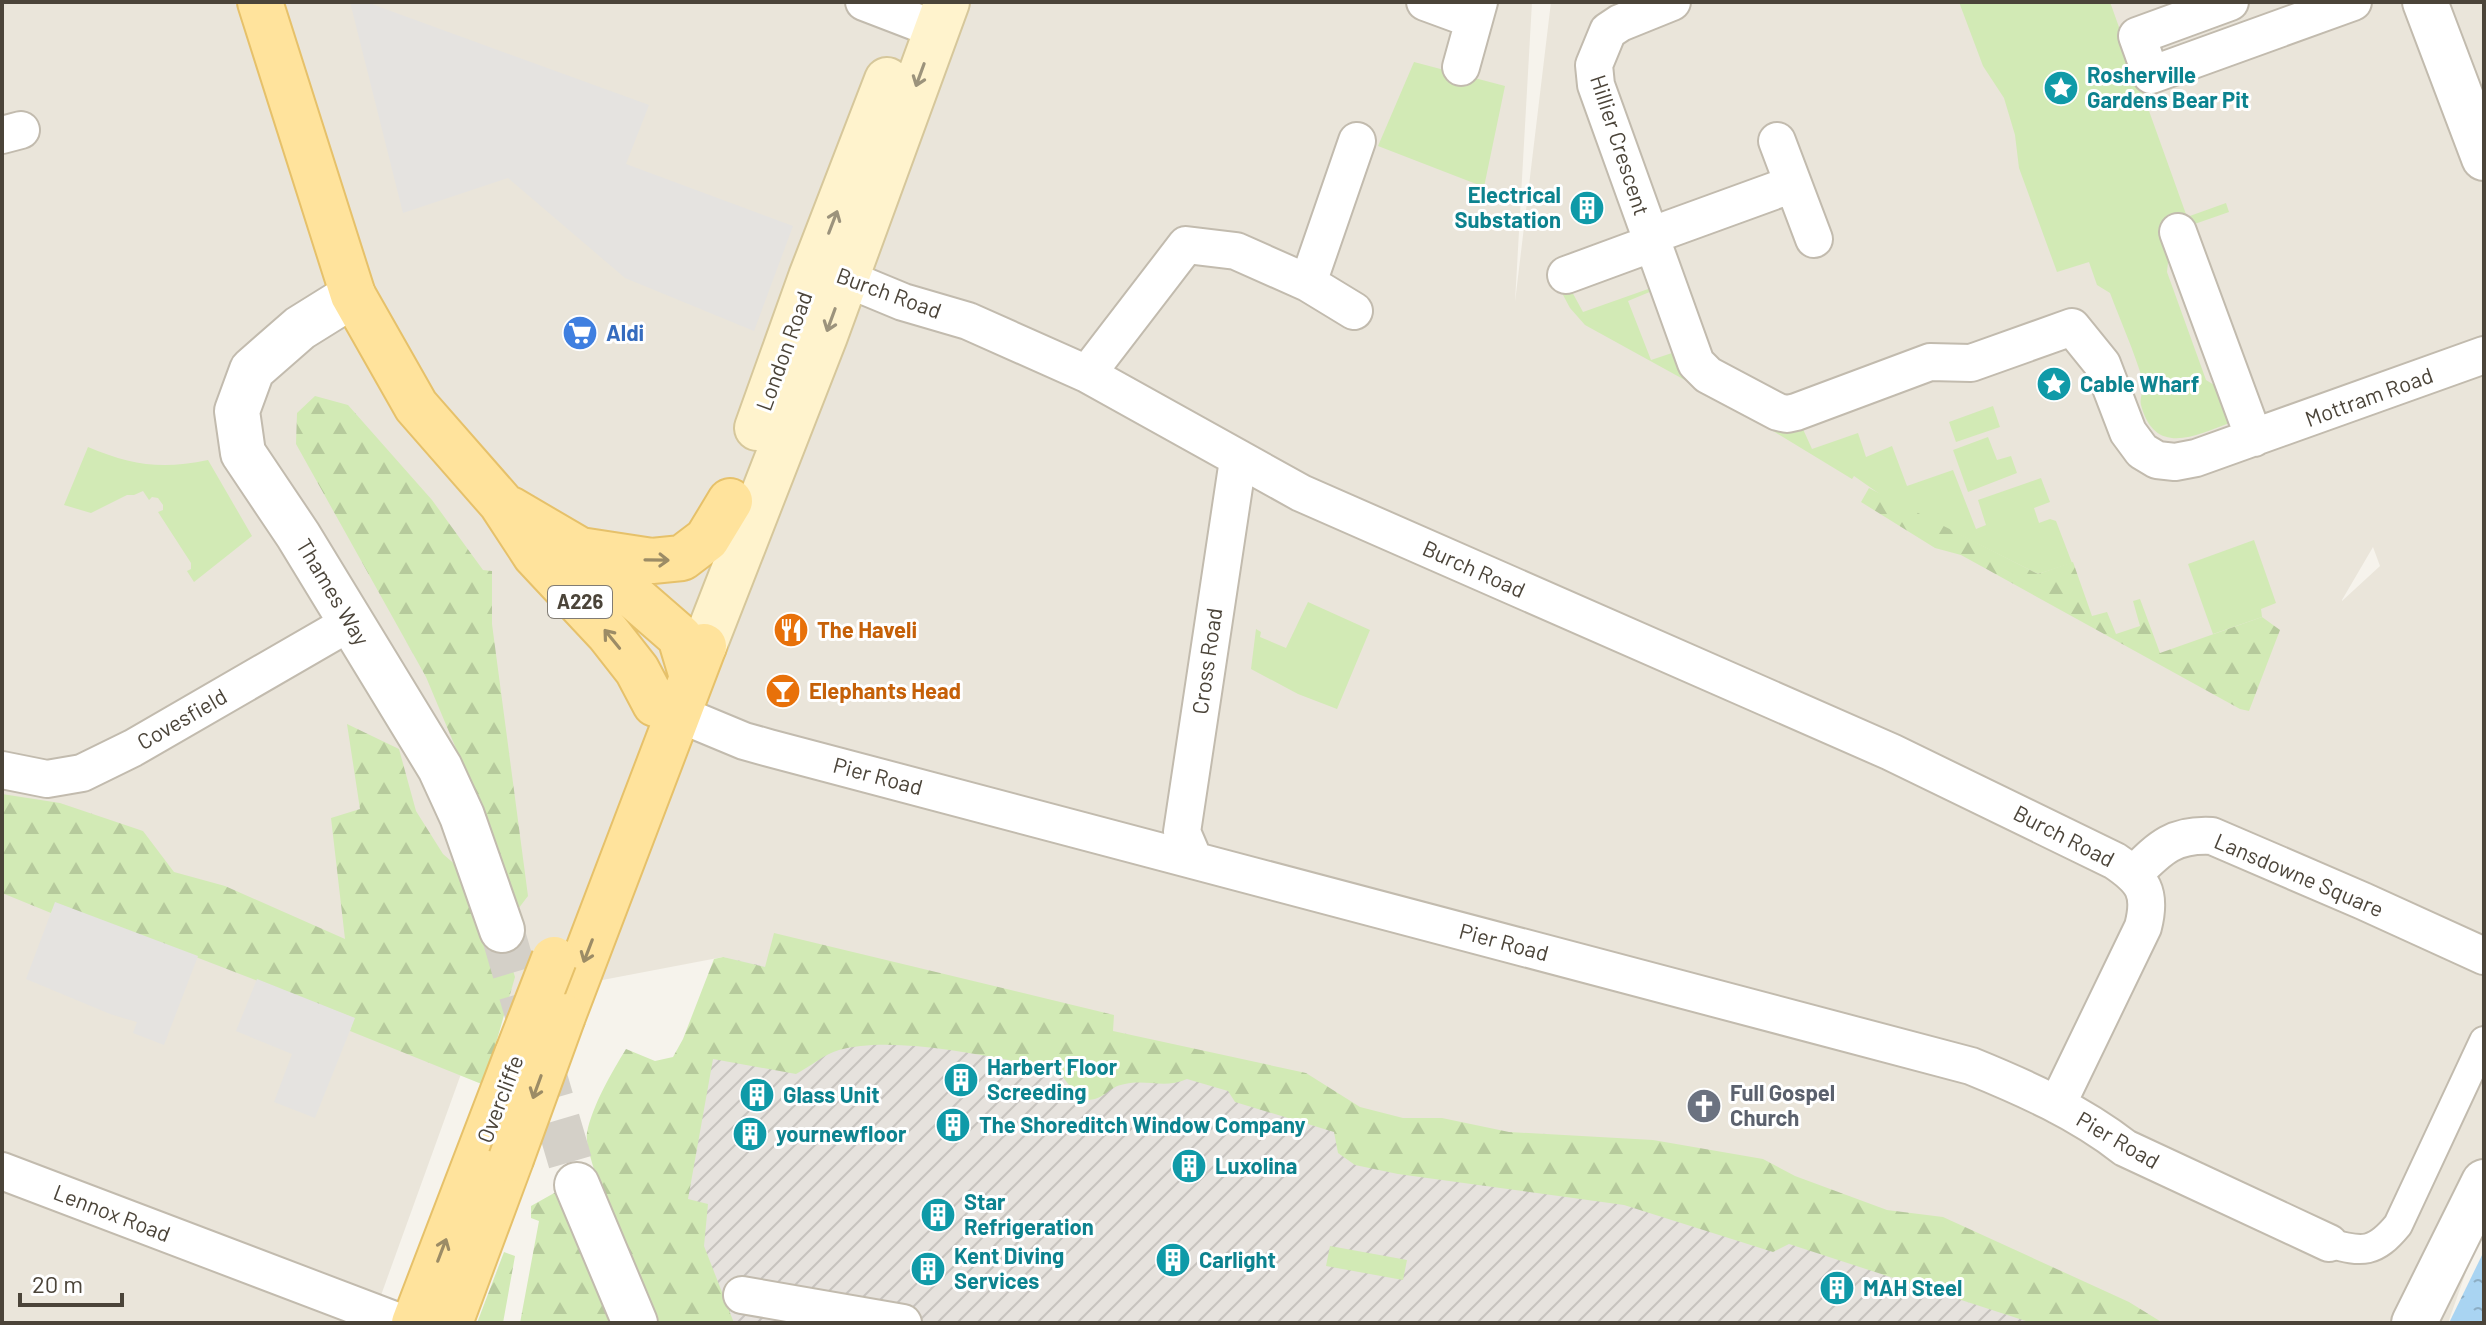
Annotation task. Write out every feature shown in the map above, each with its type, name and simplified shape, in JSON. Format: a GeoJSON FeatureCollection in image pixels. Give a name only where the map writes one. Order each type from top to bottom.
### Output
{"type":"FeatureCollection","features":[{"type":"Feature","properties":{"kind":"main road","name":"A226"},"geometry":{"type":"LineString","coordinates":[[260,2],[353,295],[416,406],[501,503],[535,555],[637,670],[684,683]]}},
{"type":"Feature","properties":{"kind":"main road","name":"London Road"},"geometry":{"type":"LineString","coordinates":[[600,880],[684,683],[831,272],[929,14]]}},
{"type":"Feature","properties":{"kind":"main road","name":"London Road"},"geometry":{"type":"LineString","coordinates":[[684,683],[730,501],[831,272]]}},
{"type":"Feature","properties":{"kind":"main road","name":"A226"},"geometry":{"type":"LineString","coordinates":[[580,550],[652,561],[682,558],[707,539],[730,501]]}},
{"type":"Feature","properties":{"kind":"main road","name":"A226"},"geometry":{"type":"LineString","coordinates":[[501,503],[580,550],[684,683]]}},
{"type":"Feature","properties":{"kind":"main road","name":"Overcliffe"},"geometry":{"type":"LineString","coordinates":[[450,1323],[554,959],[600,880]]}},
{"type":"Feature","properties":{"kind":"main road","name":"Overcliffe"},"geometry":{"type":"LineString","coordinates":[[414,1323],[563,1016],[600,880]]}},
{"type":"Feature","properties":{"kind":"street"},"geometry":{"type":"LineString","coordinates":[[864,2],[929,14]]}},
{"type":"Feature","properties":{"kind":"street"},"geometry":{"type":"LineString","coordinates":[[1425,2],[1476,11],[1461,67]]}},
{"type":"Feature","properties":{"kind":"street","name":"Hillier Crescent"},"geometry":{"type":"LineString","coordinates":[[1672,2],[1611,29],[1606,34],[1594,68],[1597,91],[1651,240],[1700,368],[1708,375],[1784,414],[1930,362],[1971,363],[2072,327]]}},
{"type":"Feature","properties":{"kind":"street"},"geometry":{"type":"LineString","coordinates":[[2230,2],[2137,36],[2151,75],[2353,2]]}},
{"type":"Feature","properties":{"kind":"street"},"geometry":{"type":"LineString","coordinates":[[2425,2],[2484,158]]}},
{"type":"Feature","properties":{"kind":"street"},"geometry":{"type":"LineString","coordinates":[[1308,283],[1357,141]]}},
{"type":"Feature","properties":{"kind":"street"},"geometry":{"type":"LineString","coordinates":[[1777,141],[1814,239]]}},
{"type":"Feature","properties":{"kind":"street","name":"Hillier Crescent"},"geometry":{"type":"LineString","coordinates":[[1566,275],[1793,184]]}},
{"type":"Feature","properties":{"kind":"street"},"geometry":{"type":"LineString","coordinates":[[2178,232],[2254,438]]}},
{"type":"Feature","properties":{"kind":"street"},"geometry":{"type":"LineString","coordinates":[[1087,374],[1186,245],[1236,251],[1308,283],[1354,311]]}},
{"type":"Feature","properties":{"kind":"street","name":"Burch Road"},"geometry":{"type":"LineString","coordinates":[[831,272],[903,302],[968,321],[1087,374],[1301,493],[1891,752],[2080,843],[2134,874]]}},
{"type":"Feature","properties":{"kind":"street","name":"Thames Way"},"geometry":{"type":"LineString","coordinates":[[353,295],[300,328],[252,370],[237,411],[243,453],[298,535],[440,768],[462,816],[502,930]]}},
{"type":"Feature","properties":{"kind":"street","name":"Mottram Road"},"geometry":{"type":"LineString","coordinates":[[2072,327],[2102,364],[2128,432],[2142,451],[2150,458],[2175,462],[2254,438],[2484,355]]}},
{"type":"Feature","properties":{"kind":"street","name":"Cross Road"},"geometry":{"type":"LineString","coordinates":[[1194,860],[1182,832],[1238,460]]}},
{"type":"Feature","properties":{"kind":"street","name":"Covesfield"},"geometry":{"type":"LineString","coordinates":[[2,770],[47,779],[82,773],[133,748],[351,622]]}},
{"type":"Feature","properties":{"kind":"street","name":"Pier Road"},"geometry":{"type":"LineString","coordinates":[[684,683],[748,742],[1971,1066],[2057,1105],[2125,1148],[2329,1243]]}},
{"type":"Feature","properties":{"kind":"street","name":"Lansdowne Square"},"geometry":{"type":"LineString","coordinates":[[2134,874],[2160,848],[2173,840],[2193,835],[2212,836],[2484,956]]}},
{"type":"Feature","properties":{"kind":"street"},"geometry":{"type":"LineString","coordinates":[[2057,1105],[2143,927],[2148,908],[2145,890],[2134,874]]}},
{"type":"Feature","properties":{"kind":"street"},"geometry":{"type":"LineString","coordinates":[[2329,1243],[2358,1251],[2383,1244],[2398,1225],[2484,1041]]}},
{"type":"Feature","properties":{"kind":"street","name":"Lennox Road"},"geometry":{"type":"LineString","coordinates":[[2,1171],[402,1323]]}},
{"type":"Feature","properties":{"kind":"street"},"geometry":{"type":"LineString","coordinates":[[2414,1323],[2484,1182]]}},
{"type":"Feature","properties":{"kind":"street"},"geometry":{"type":"LineString","coordinates":[[577,1185],[635,1323]]}},
{"type":"Feature","properties":{"kind":"street"},"geometry":{"type":"LineString","coordinates":[[742,1295],[903,1323]]}},
{"type":"Feature","properties":{"kind":"shaded area"},"geometry":{"type":"Polygon","coordinates":[[[2,2],[1532,2],[1515,302],[1551,2],[2484,2],[2484,1221],[2448,1323],[2081,1323],[723,957],[487,1002],[371,1323],[2,1323],[2,2]],[[2373,547],[2342,601],[2380,566],[2373,547]]]}},
{"type":"Feature","properties":{"kind":"shaded area"},"geometry":{"type":"Polygon","coordinates":[[[350,2],[366,2],[649,105],[626,164],[793,226],[754,331],[625,278],[508,178],[403,213],[350,2]]]}},
{"type":"Feature","properties":{"kind":"shaded area"},"geometry":{"type":"Polygon","coordinates":[[[55,902],[198,956],[164,1045],[133,1033],[137,1022],[26,979],[55,902]]]}},
{"type":"Feature","properties":{"kind":"shaded area"},"geometry":{"type":"Polygon","coordinates":[[[723,957],[1153,1054],[2081,1323],[657,1323],[723,957]]]}},
{"type":"Feature","properties":{"kind":"shaded area"},"geometry":{"type":"Polygon","coordinates":[[[257,979],[355,1018],[315,1118],[274,1102],[292,1054],[236,1031],[257,979]]]}},
{"type":"Feature","properties":{"kind":"green space"},"geometry":{"type":"Polygon","coordinates":[[[1959,2],[2110,2],[2187,217],[2226,203],[2229,212],[2166,234],[2169,252],[2167,272],[2206,380],[2219,388],[2232,422],[2204,433],[2178,438],[2156,432],[2147,421],[2141,405],[2143,381],[2110,293],[2097,285],[2089,262],[2057,272],[2019,168],[2015,135],[2004,98],[1983,66],[1959,2]]]}},
{"type":"Feature","properties":{"kind":"green space"},"geometry":{"type":"Polygon","coordinates":[[[1414,62],[1505,86],[1484,187],[1378,146],[1414,62]]]}},
{"type":"Feature","properties":{"kind":"green space"},"geometry":{"type":"Polygon","coordinates":[[[1651,288],[1652,291],[1628,301],[1651,360],[1675,352],[1684,378],[1786,430],[1802,427],[1812,449],[1858,433],[1866,457],[1892,446],[1907,486],[1953,470],[1976,529],[1986,525],[1978,500],[2041,478],[2050,502],[2034,508],[2039,523],[2050,519],[2056,521],[2072,563],[2038,574],[1884,497],[1854,476],[1852,479],[1732,406],[1585,325],[1562,293],[1571,290],[1583,312],[1651,288]]]}},
{"type":"Feature","properties":{"kind":"green space"},"geometry":{"type":"Polygon","coordinates":[[[315,396],[348,405],[432,500],[483,570],[492,571],[492,624],[528,896],[512,917],[473,789],[426,677],[296,444],[297,413],[315,396]]]}},
{"type":"Feature","properties":{"kind":"green space"},"geometry":{"type":"Polygon","coordinates":[[[1993,406],[2000,427],[1956,442],[1949,422],[1993,406]]]}},
{"type":"Feature","properties":{"kind":"green space"},"geometry":{"type":"Polygon","coordinates":[[[1988,437],[1997,460],[2011,456],[2017,473],[1968,492],[1953,450],[1988,437]]]}},
{"type":"Feature","properties":{"kind":"green space"},"geometry":{"type":"Polygon","coordinates":[[[88,447],[146,464],[175,465],[208,460],[252,536],[194,582],[187,571],[191,569],[191,563],[158,512],[163,510],[163,505],[158,498],[149,500],[143,491],[127,495],[91,513],[64,505],[88,447]]]}},
{"type":"Feature","properties":{"kind":"green space"},"geometry":{"type":"Polygon","coordinates":[[[1869,488],[2038,574],[2073,562],[2092,616],[2107,612],[2116,634],[2140,626],[2133,601],[2140,599],[2160,653],[2262,617],[2280,630],[2249,711],[2240,709],[1961,555],[1935,548],[1861,502],[1869,488]]]}},
{"type":"Feature","properties":{"kind":"green space"},"geometry":{"type":"Polygon","coordinates":[[[2254,540],[2276,603],[2261,609],[2262,617],[2213,634],[2188,564],[2254,540]]]}},
{"type":"Feature","properties":{"kind":"green space"},"geometry":{"type":"Polygon","coordinates":[[[1308,602],[1370,630],[1337,709],[1298,694],[1251,669],[1256,629],[1261,632],[1260,637],[1286,648],[1308,602]]]}},
{"type":"Feature","properties":{"kind":"green space"},"geometry":{"type":"Polygon","coordinates":[[[347,724],[399,749],[416,811],[443,854],[489,894],[515,977],[484,1085],[350,1031],[354,1018],[56,903],[51,913],[2,893],[2,794],[60,803],[143,831],[174,872],[225,886],[345,939],[331,818],[360,809],[347,724]]]}},
{"type":"Feature","properties":{"kind":"green space"},"geometry":{"type":"Polygon","coordinates":[[[774,933],[1114,1015],[1113,1031],[1306,1073],[1360,1107],[1403,1118],[1442,1118],[1509,1132],[1653,1140],[1763,1159],[1795,1176],[1887,1210],[1943,1217],[2129,1302],[2163,1323],[2032,1323],[1789,1244],[1773,1252],[1624,1205],[1398,1174],[1355,1165],[1338,1153],[1334,1132],[1235,1102],[1228,1091],[1187,1079],[1171,1083],[1125,1084],[1096,1099],[1080,1100],[1057,1069],[947,1050],[889,1045],[839,1050],[796,1074],[713,1059],[688,1199],[708,1204],[704,1246],[734,1323],[657,1323],[594,1169],[587,1133],[593,1112],[626,1049],[655,1061],[673,1057],[714,959],[723,957],[765,967],[774,933]]]}},
{"type":"Feature","properties":{"kind":"green space"},"geometry":{"type":"Polygon","coordinates":[[[556,1192],[615,1323],[520,1323],[539,1221],[531,1218],[531,1206],[556,1192]]]}},
{"type":"Feature","properties":{"kind":"green space"},"geometry":{"type":"Polygon","coordinates":[[[1330,1246],[1407,1260],[1403,1280],[1326,1266],[1330,1246]]]}},
{"type":"Feature","properties":{"kind":"green space"},"geometry":{"type":"Polygon","coordinates":[[[504,1252],[515,1256],[503,1323],[477,1323],[504,1252]]]}},
{"type":"Feature","properties":{"kind":"water"},"geometry":{"type":"Polygon","coordinates":[[[2484,1251],[2484,1323],[2449,1323],[2484,1251]]]}},
{"type":"Feature","properties":{"kind":"tunnel"},"geometry":{"type":"LineString","coordinates":[[502,930],[577,1185]]}},
{"type":"Feature","properties":{"kind":"place","name":"Rosherville Gardens Bear Pit"},"geometry":{"type":"Point","coordinates":[2061,88]}},
{"type":"Feature","properties":{"kind":"place","name":"Electrical Substation"},"geometry":{"type":"Point","coordinates":[1587,208]}},
{"type":"Feature","properties":{"kind":"place","name":"Aldi"},"geometry":{"type":"Point","coordinates":[580,333]}},
{"type":"Feature","properties":{"kind":"place","name":"Cable Wharf"},"geometry":{"type":"Point","coordinates":[2054,384]}},
{"type":"Feature","properties":{"kind":"place","name":"The Haveli"},"geometry":{"type":"Point","coordinates":[791,630]}},
{"type":"Feature","properties":{"kind":"place","name":"Elephants Head"},"geometry":{"type":"Point","coordinates":[783,691]}},
{"type":"Feature","properties":{"kind":"place","name":"Harbert Floor Screeding"},"geometry":{"type":"Point","coordinates":[961,1080]}},
{"type":"Feature","properties":{"kind":"place","name":"Glass Unit"},"geometry":{"type":"Point","coordinates":[757,1095]}},
{"type":"Feature","properties":{"kind":"place","name":"Full Gospel Church"},"geometry":{"type":"Point","coordinates":[1704,1106]}},
{"type":"Feature","properties":{"kind":"place","name":"The Shoreditch Window Company"},"geometry":{"type":"Point","coordinates":[953,1125]}},
{"type":"Feature","properties":{"kind":"place","name":"yournewfloor"},"geometry":{"type":"Point","coordinates":[750,1134]}},
{"type":"Feature","properties":{"kind":"place","name":"Luxolina"},"geometry":{"type":"Point","coordinates":[1189,1166]}},
{"type":"Feature","properties":{"kind":"place","name":"Star Refrigeration"},"geometry":{"type":"Point","coordinates":[938,1215]}},
{"type":"Feature","properties":{"kind":"place","name":"Carlight"},"geometry":{"type":"Point","coordinates":[1173,1260]}},
{"type":"Feature","properties":{"kind":"place","name":"Kent Diving Services"},"geometry":{"type":"Point","coordinates":[928,1269]}},
{"type":"Feature","properties":{"kind":"place","name":"MAH Steel"},"geometry":{"type":"Point","coordinates":[1837,1288]}}]}
